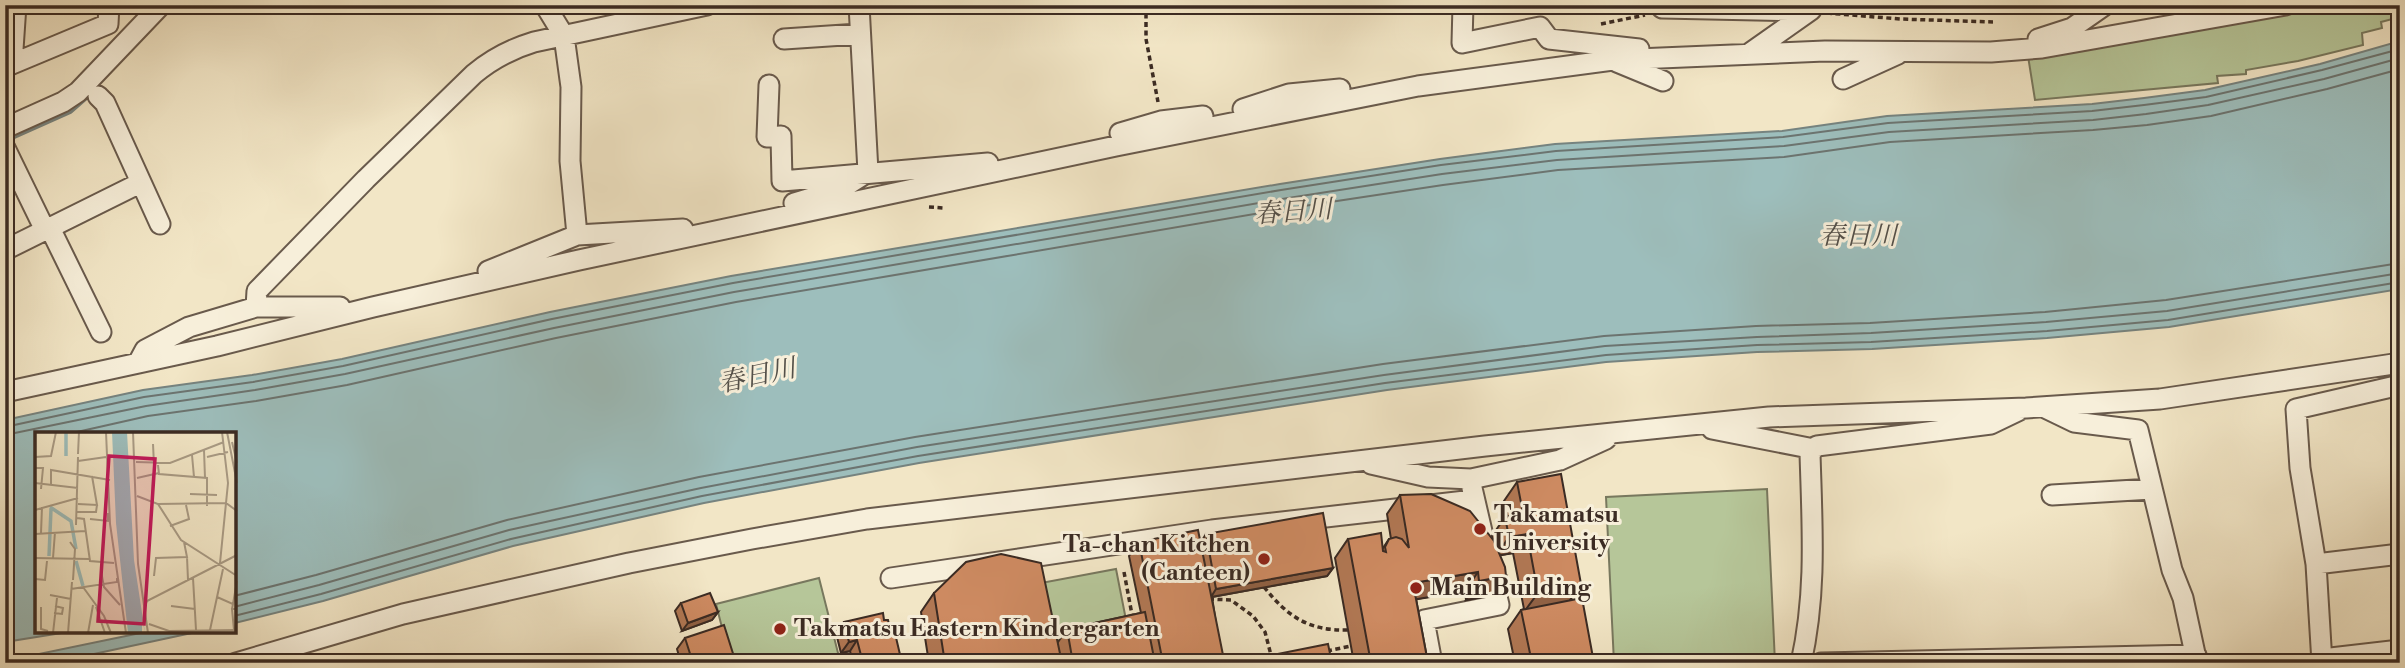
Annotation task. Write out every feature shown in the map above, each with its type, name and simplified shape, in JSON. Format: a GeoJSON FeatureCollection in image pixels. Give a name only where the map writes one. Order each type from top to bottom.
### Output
{"type":"FeatureCollection","features":[{"type":"Feature","properties":{"kind":"street"},"geometry":{"type":"LineString","coordinates":[[9,65],[16,5]]}},
{"type":"Feature","properties":{"kind":"street"},"geometry":{"type":"LineString","coordinates":[[5,128],[63,102],[78,92],[161,5]]}},
{"type":"Feature","properties":{"kind":"street"},"geometry":{"type":"LineString","coordinates":[[545,5],[564,36],[571,87],[570,161],[577,234]]}},
{"type":"Feature","properties":{"kind":"street"},"geometry":{"type":"LineString","coordinates":[[256,307],[257,291],[366,179],[474,74],[492,60],[512,49],[534,42],[707,5]]}},
{"type":"Feature","properties":{"kind":"street"},"geometry":{"type":"LineString","coordinates":[[859,5],[868,172]]}},
{"type":"Feature","properties":{"kind":"street"},"geometry":{"type":"LineString","coordinates":[[1463,5],[1462,43],[1540,27],[1549,39],[1645,50],[1650,58]]}},
{"type":"Feature","properties":{"kind":"street"},"geometry":{"type":"LineString","coordinates":[[2008,52],[2035,39],[2072,28],[2105,5]]}},
{"type":"Feature","properties":{"kind":"street"},"geometry":{"type":"LineString","coordinates":[[769,85],[767,137],[781,136],[782,181],[976,165],[1079,149],[1229,118],[1487,75],[1612,60],[1750,53],[1905,50],[2008,52],[2286,5]]}},
{"type":"Feature","properties":{"kind":"street"},"geometry":{"type":"LineString","coordinates":[[1662,7],[1814,8]]}},
{"type":"Feature","properties":{"kind":"street"},"geometry":{"type":"LineString","coordinates":[[1750,53],[1814,8]]}},
{"type":"Feature","properties":{"kind":"street"},"geometry":{"type":"LineString","coordinates":[[9,65],[108,15],[141,27]]}},
{"type":"Feature","properties":{"kind":"street"},"geometry":{"type":"LineString","coordinates":[[784,40],[859,34]]}},
{"type":"Feature","properties":{"kind":"street"},"geometry":{"type":"LineString","coordinates":[[1843,79],[1905,50]]}},
{"type":"Feature","properties":{"kind":"street"},"geometry":{"type":"LineString","coordinates":[[1612,60],[1663,81]]}},
{"type":"Feature","properties":{"kind":"street"},"geometry":{"type":"LineString","coordinates":[[98,96],[105,103],[160,225]]}},
{"type":"Feature","properties":{"kind":"street"},"geometry":{"type":"LineString","coordinates":[[5,392],[464,285],[1039,162],[1161,121],[1229,118]]}},
{"type":"Feature","properties":{"kind":"street"},"geometry":{"type":"LineString","coordinates":[[5,148],[101,332]]}},
{"type":"Feature","properties":{"kind":"street"},"geometry":{"type":"LineString","coordinates":[[1016,158],[1039,162]]}},
{"type":"Feature","properties":{"kind":"street"},"geometry":{"type":"LineString","coordinates":[[464,285],[474,277],[577,234],[740,226],[764,213],[841,189],[868,172]]}},
{"type":"Feature","properties":{"kind":"street"},"geometry":{"type":"LineString","coordinates":[[5,250],[140,183]]}},
{"type":"Feature","properties":{"kind":"street"},"geometry":{"type":"LineString","coordinates":[[138,363],[145,350],[189,327],[256,307],[373,307]]}},
{"type":"Feature","properties":{"kind":"street"},"geometry":{"type":"LineString","coordinates":[[236,663],[403,614],[629,563],[867,519],[1356,461],[1769,417],[2034,407],[2160,399],[2400,363]]}},
{"type":"Feature","properties":{"kind":"street"},"geometry":{"type":"LineString","coordinates":[[2400,385],[2296,409],[2300,468],[2316,564],[2322,661],[2400,650]]}},
{"type":"Feature","properties":{"kind":"street"},"geometry":{"type":"LineString","coordinates":[[1801,663],[1807,639],[1813,583],[1810,453],[1817,446],[1991,424],[2034,407],[2074,422],[2138,430],[2172,569],[2183,598],[2196,659],[1821,663]]}},
{"type":"Feature","properties":{"kind":"street"},"geometry":{"type":"LineString","coordinates":[[1693,425],[1814,449]]}},
{"type":"Feature","properties":{"kind":"street"},"geometry":{"type":"LineString","coordinates":[[1356,461],[1428,477],[1471,479],[1560,460],[1623,432]]}},
{"type":"Feature","properties":{"kind":"street"},"geometry":{"type":"LineString","coordinates":[[1432,663],[1424,620],[1499,606],[1471,479]]}},
{"type":"Feature","properties":{"kind":"street"},"geometry":{"type":"LineString","coordinates":[[2052,495],[2152,489]]}},
{"type":"Feature","properties":{"kind":"street"},"geometry":{"type":"LineString","coordinates":[[891,578],[1212,530],[1474,500]]}},
{"type":"Feature","properties":{"kind":"street"},"geometry":{"type":"LineString","coordinates":[[2316,564],[2400,554]]}},
{"type":"Feature","properties":{"kind":"path"},"geometry":{"type":"LineString","coordinates":[[1146,5],[1146,39],[1161,121]]}},
{"type":"Feature","properties":{"kind":"path"},"geometry":{"type":"LineString","coordinates":[[1599,24],[1658,12],[1662,7]]}},
{"type":"Feature","properties":{"kind":"path"},"geometry":{"type":"LineString","coordinates":[[1814,8],[1900,19],[1993,22]]}},
{"type":"Feature","properties":{"kind":"path"},"geometry":{"type":"LineString","coordinates":[[1124,572],[1134,624]]}},
{"type":"Feature","properties":{"kind":"path"},"geometry":{"type":"LineString","coordinates":[[1264,587],[1277,603],[1310,626],[1329,631],[1348,630]]}},
{"type":"Feature","properties":{"kind":"path"},"geometry":{"type":"LineString","coordinates":[[1205,599],[1231,600],[1253,616],[1265,632],[1273,661],[1262,663]]}},
{"type":"Feature","properties":{"kind":"path"},"geometry":{"type":"LineString","coordinates":[[1318,653],[1351,646]]}},
{"type":"Feature","properties":{"kind":"green space"},"geometry":{"type":"Polygon","coordinates":[[[2309,5],[2400,5],[2400,17],[2381,22],[2382,28],[2362,33],[2363,45],[2246,70],[2246,74],[2217,76],[2218,83],[2035,100],[2028,56],[2309,5]]]}},
{"type":"Feature","properties":{"kind":"green space"},"geometry":{"type":"Polygon","coordinates":[[[1767,489],[1775,663],[1614,663],[1606,497],[1767,489]]]}},
{"type":"Feature","properties":{"kind":"green space"},"geometry":{"type":"Polygon","coordinates":[[[1116,569],[1128,630],[1052,644],[1041,583],[1116,569]]]}},
{"type":"Feature","properties":{"kind":"green space"},"geometry":{"type":"Polygon","coordinates":[[[819,578],[839,657],[846,656],[847,663],[731,663],[716,604],[819,578]]]}},
{"type":"Feature","properties":{"kind":"water","name":"春日川"},"geometry":{"type":"Polygon","coordinates":[[[2400,41],[2400,289],[2169,327],[1872,349],[1757,352],[1606,362],[1387,390],[919,463],[704,503],[513,546],[323,601],[236,623],[236,432],[35,432],[35,633],[61,633],[5,642],[5,420],[143,390],[342,359],[550,312],[731,276],[1440,159],[1555,144],[1782,131],[1887,116],[2092,104],[2205,90],[2320,64],[2400,41]]]}},
{"type":"Feature","properties":{"kind":"water"},"geometry":{"type":"Polygon","coordinates":[[[140,633],[192,633],[52,663],[5,661],[140,633]]]}},
{"type":"Feature","properties":{"kind":"building"},"geometry":{"type":"Polygon","coordinates":[[[1561,474],[1581,584],[1538,593],[1527,534],[1509,537],[1505,517],[1523,513],[1517,482],[1561,474]]]}},
{"type":"Feature","properties":{"kind":"building","name":"Main Building"},"geometry":{"type":"Polygon","coordinates":[[[1431,494],[1470,511],[1494,541],[1506,576],[1479,581],[1478,572],[1413,583],[1428,663],[1371,663],[1348,539],[1381,533],[1383,551],[1386,552],[1389,539],[1396,537],[1402,539],[1409,548],[1400,495],[1431,494]]]}},
{"type":"Feature","properties":{"kind":"building","name":"Ta-chan Kitchen (Canteen)"},"geometry":{"type":"Polygon","coordinates":[[[1323,513],[1333,568],[1216,589],[1206,534],[1323,513]]]}},
{"type":"Feature","properties":{"kind":"building"},"geometry":{"type":"Polygon","coordinates":[[[1198,530],[1224,660],[1209,663],[1163,663],[1139,542],[1198,530]]]}},
{"type":"Feature","properties":{"kind":"building"},"geometry":{"type":"Polygon","coordinates":[[[1001,554],[1041,563],[1062,663],[945,663],[934,593],[966,562],[1001,554]]]}},
{"type":"Feature","properties":{"kind":"building"},"geometry":{"type":"Polygon","coordinates":[[[710,593],[718,612],[688,623],[681,603],[710,593]]]}},
{"type":"Feature","properties":{"kind":"building"},"geometry":{"type":"Polygon","coordinates":[[[1582,598],[1594,663],[1532,663],[1521,610],[1582,598]]]}},
{"type":"Feature","properties":{"kind":"building"},"geometry":{"type":"Polygon","coordinates":[[[1145,612],[1155,663],[1073,663],[1067,629],[1145,612]]]}},
{"type":"Feature","properties":{"kind":"building"},"geometry":{"type":"Polygon","coordinates":[[[883,613],[890,629],[894,629],[902,663],[863,663],[857,640],[849,642],[844,622],[883,613]]]}},
{"type":"Feature","properties":{"kind":"building"},"geometry":{"type":"Polygon","coordinates":[[[724,625],[736,663],[693,663],[685,638],[724,625]]]}},
{"type":"Feature","properties":{"kind":"building"},"geometry":{"type":"Polygon","coordinates":[[[1328,644],[1332,663],[1270,663],[1268,656],[1328,644]]]}},
{"type":"Feature","properties":{"kind":"waterway"},"geometry":{"type":"LineString","coordinates":[[5,140],[70,111],[86,97]]}},
{"type":"Feature","properties":{"kind":"place","name":"Takamatsu University"},"geometry":{"type":"Point","coordinates":[1480,529]}},
{"type":"Feature","properties":{"kind":"place","name":"Ta-chan Kitchen (Canteen)"},"geometry":{"type":"Point","coordinates":[1264,559]}},
{"type":"Feature","properties":{"kind":"place","name":"Main Building"},"geometry":{"type":"Point","coordinates":[1416,588]}},
{"type":"Feature","properties":{"kind":"place","name":"Takmatsu Eastern Kindergarten"},"geometry":{"type":"Point","coordinates":[780,629]}}]}
